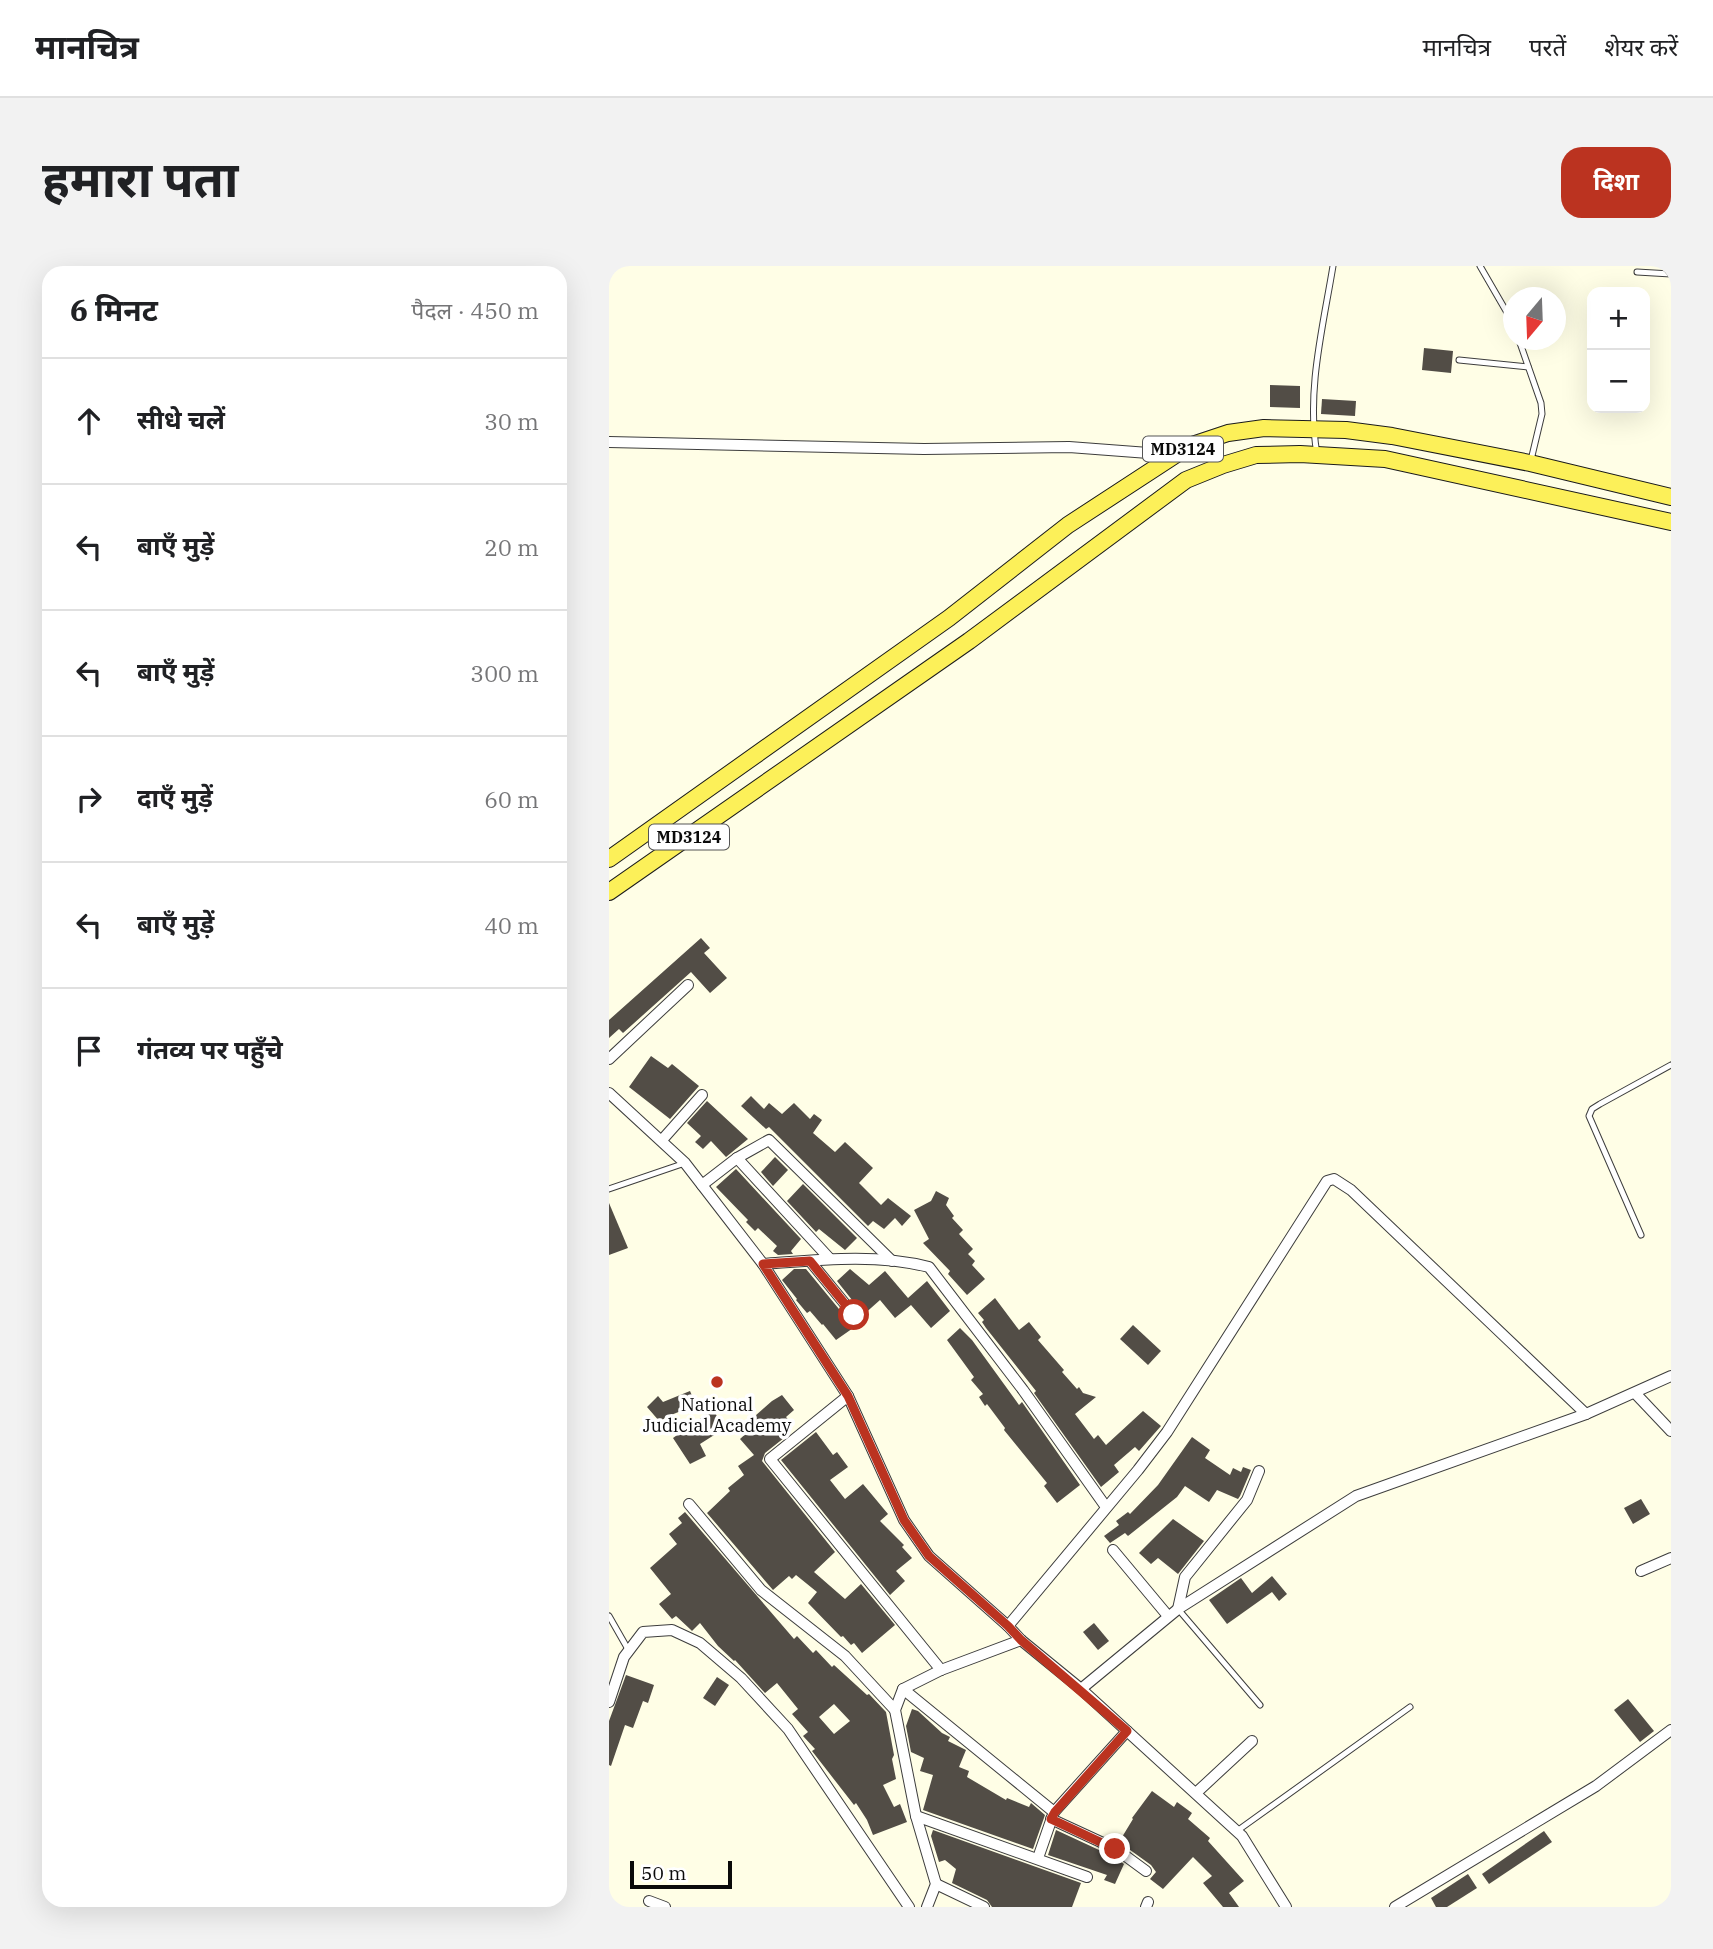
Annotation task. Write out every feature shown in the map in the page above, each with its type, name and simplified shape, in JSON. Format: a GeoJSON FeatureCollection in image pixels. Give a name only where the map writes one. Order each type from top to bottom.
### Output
{"type":"FeatureCollection","features":[{"type":"Feature","properties":{"kind":"main road","name":"MD3124"},"geometry":{"type":"LineString","coordinates":[[609,859],[949,618],[1068,525],[1189,446],[1228,433],[1264,428],[1313,428],[1392,436],[1530,463],[1671,497]]}},
{"type":"Feature","properties":{"kind":"main road","name":"MD3124"},"geometry":{"type":"LineString","coordinates":[[609,892],[969,641],[1186,480],[1223,465],[1256,455],[1385,459],[1671,522]]}},
{"type":"Feature","properties":{"kind":"street"},"geometry":{"type":"LineString","coordinates":[[609,442],[925,449],[1069,447],[1175,455]]}},
{"type":"Feature","properties":{"kind":"street"},"geometry":{"type":"LineString","coordinates":[[609,1059],[688,985]]}},
{"type":"Feature","properties":{"kind":"street"},"geometry":{"type":"LineString","coordinates":[[609,1093],[685,1163],[763,1264],[848,1396],[904,1520],[929,1556],[1243,1836],[1286,1907]]}},
{"type":"Feature","properties":{"kind":"street"},"geometry":{"type":"LineString","coordinates":[[662,1140],[702,1095]]}},
{"type":"Feature","properties":{"kind":"street"},"geometry":{"type":"LineString","coordinates":[[702,1185],[737,1158],[769,1140],[892,1261]]}},
{"type":"Feature","properties":{"kind":"street"},"geometry":{"type":"LineString","coordinates":[[737,1158],[830,1259]]}},
{"type":"Feature","properties":{"kind":"street"},"geometry":{"type":"LineString","coordinates":[[1008,1626],[1167,1432],[1327,1181],[1334,1180],[1351,1189],[1586,1414]]}},
{"type":"Feature","properties":{"kind":"street"},"geometry":{"type":"LineString","coordinates":[[763,1264],[830,1259],[910,1262],[929,1267],[1023,1390],[1106,1507]]}},
{"type":"Feature","properties":{"kind":"street"},"geometry":{"type":"LineString","coordinates":[[810,1261],[854,1315]]}},
{"type":"Feature","properties":{"kind":"street"},"geometry":{"type":"LineString","coordinates":[[1081,1689],[1173,1613],[1356,1496],[1586,1414],[1671,1376]]}},
{"type":"Feature","properties":{"kind":"street"},"geometry":{"type":"LineString","coordinates":[[1636,1393],[1671,1431]]}},
{"type":"Feature","properties":{"kind":"street"},"geometry":{"type":"LineString","coordinates":[[848,1396],[770,1460],[941,1670]]}},
{"type":"Feature","properties":{"kind":"street"},"geometry":{"type":"LineString","coordinates":[[1173,1613],[1185,1577],[1247,1500],[1259,1471]]}},
{"type":"Feature","properties":{"kind":"street"},"geometry":{"type":"LineString","coordinates":[[689,1504],[761,1590],[845,1656],[894,1710],[916,1816],[936,1884],[927,1907]]}},
{"type":"Feature","properties":{"kind":"street"},"geometry":{"type":"LineString","coordinates":[[1114,1550],[1173,1613]]}},
{"type":"Feature","properties":{"kind":"street"},"geometry":{"type":"LineString","coordinates":[[1641,1571],[1671,1558]]}},
{"type":"Feature","properties":{"kind":"street"},"geometry":{"type":"LineString","coordinates":[[609,1702],[625,1657],[643,1632],[672,1630],[700,1643],[741,1678],[788,1729],[909,1907]]}},
{"type":"Feature","properties":{"kind":"street"},"geometry":{"type":"LineString","coordinates":[[894,1710],[903,1689],[941,1670],[1021,1640]]}},
{"type":"Feature","properties":{"kind":"street"},"geometry":{"type":"LineString","coordinates":[[903,1689],[1053,1816],[1115,1849],[1146,1871]]}},
{"type":"Feature","properties":{"kind":"street"},"geometry":{"type":"LineString","coordinates":[[1395,1907],[1596,1786],[1671,1730]]}},
{"type":"Feature","properties":{"kind":"street"},"geometry":{"type":"LineString","coordinates":[[1038,1858],[1053,1816],[1127,1731]]}},
{"type":"Feature","properties":{"kind":"street"},"geometry":{"type":"LineString","coordinates":[[1196,1793],[1252,1741]]}},
{"type":"Feature","properties":{"kind":"street"},"geometry":{"type":"LineString","coordinates":[[916,1816],[1087,1877]]}},
{"type":"Feature","properties":{"kind":"street"},"geometry":{"type":"LineString","coordinates":[[936,1884],[984,1907]]}},
{"type":"Feature","properties":{"kind":"street"},"geometry":{"type":"LineString","coordinates":[[649,1901],[665,1907]]}},
{"type":"Feature","properties":{"kind":"lane"},"geometry":{"type":"LineString","coordinates":[[1318,455],[1313,428],[1316,374],[1333,266]]}},
{"type":"Feature","properties":{"kind":"lane"},"geometry":{"type":"LineString","coordinates":[[1480,266],[1503,305]]}},
{"type":"Feature","properties":{"kind":"lane"},"geometry":{"type":"LineString","coordinates":[[1637,272],[1671,274]]}},
{"type":"Feature","properties":{"kind":"lane"},"geometry":{"type":"LineString","coordinates":[[1522,350],[1541,403],[1542,414],[1530,463]]}},
{"type":"Feature","properties":{"kind":"lane"},"geometry":{"type":"LineString","coordinates":[[1459,360],[1528,367]]}},
{"type":"Feature","properties":{"kind":"lane"},"geometry":{"type":"LineString","coordinates":[[1641,1235],[1589,1116],[1592,1109],[1600,1104],[1671,1065]]}},
{"type":"Feature","properties":{"kind":"lane"},"geometry":{"type":"LineString","coordinates":[[609,1189],[685,1163]]}},
{"type":"Feature","properties":{"kind":"lane"},"geometry":{"type":"LineString","coordinates":[[1173,1613],[1260,1705]]}},
{"type":"Feature","properties":{"kind":"lane"},"geometry":{"type":"LineString","coordinates":[[609,1616],[629,1651]]}},
{"type":"Feature","properties":{"kind":"lane"},"geometry":{"type":"LineString","coordinates":[[1237,1831],[1410,1707]]}},
{"type":"Feature","properties":{"kind":"building"},"geometry":{"type":"Polygon","coordinates":[[[1424,348],[1453,351],[1451,373],[1422,370],[1424,348]]]}},
{"type":"Feature","properties":{"kind":"building"},"geometry":{"type":"Polygon","coordinates":[[[1270,385],[1300,386],[1300,408],[1270,407],[1270,385]]]}},
{"type":"Feature","properties":{"kind":"building"},"geometry":{"type":"Polygon","coordinates":[[[1322,399],[1356,401],[1355,416],[1321,414],[1322,399]]]}},
{"type":"Feature","properties":{"kind":"building"},"geometry":{"type":"Polygon","coordinates":[[[701,938],[710,948],[704,953],[727,978],[710,993],[691,972],[623,1033],[619,1029],[609,1038],[609,1020],[701,938]]]}},
{"type":"Feature","properties":{"kind":"building"},"geometry":{"type":"Polygon","coordinates":[[[651,1056],[668,1068],[672,1064],[699,1086],[670,1119],[629,1087],[651,1056]]]}},
{"type":"Feature","properties":{"kind":"building"},"geometry":{"type":"Polygon","coordinates":[[[751,1096],[764,1109],[769,1103],[782,1114],[794,1103],[810,1119],[814,1114],[822,1120],[813,1133],[835,1152],[845,1142],[873,1168],[859,1183],[881,1205],[888,1198],[911,1216],[902,1226],[895,1218],[884,1229],[873,1221],[868,1226],[769,1127],[766,1129],[741,1106],[751,1096]]]}},
{"type":"Feature","properties":{"kind":"building"},"geometry":{"type":"Polygon","coordinates":[[[707,1101],[748,1139],[726,1157],[711,1141],[703,1149],[695,1142],[701,1136],[687,1123],[707,1101]]]}},
{"type":"Feature","properties":{"kind":"building"},"geometry":{"type":"Polygon","coordinates":[[[775,1157],[788,1170],[773,1186],[761,1172],[775,1157]]]}},
{"type":"Feature","properties":{"kind":"building"},"geometry":{"type":"Polygon","coordinates":[[[736,1169],[801,1239],[791,1251],[793,1254],[778,1255],[773,1251],[777,1246],[758,1228],[755,1231],[716,1187],[736,1169]]]}},
{"type":"Feature","properties":{"kind":"building"},"geometry":{"type":"Polygon","coordinates":[[[803,1184],[857,1238],[845,1250],[819,1229],[816,1232],[787,1201],[803,1184]]]}},
{"type":"Feature","properties":{"kind":"building"},"geometry":{"type":"Polygon","coordinates":[[[936,1191],[949,1198],[946,1205],[954,1216],[952,1218],[963,1230],[959,1234],[973,1249],[968,1254],[975,1261],[972,1265],[985,1279],[967,1295],[948,1274],[950,1271],[923,1243],[929,1239],[914,1210],[931,1201],[936,1191]]]}},
{"type":"Feature","properties":{"kind":"building"},"geometry":{"type":"Polygon","coordinates":[[[609,1203],[628,1248],[609,1255],[609,1203]]]}},
{"type":"Feature","properties":{"kind":"building"},"geometry":{"type":"Polygon","coordinates":[[[794,1269],[806,1269],[856,1326],[836,1340],[810,1311],[807,1313],[782,1280],[794,1269]]]}},
{"type":"Feature","properties":{"kind":"building"},"geometry":{"type":"Polygon","coordinates":[[[850,1269],[869,1285],[885,1271],[908,1298],[927,1281],[950,1311],[931,1328],[911,1305],[895,1318],[880,1300],[862,1316],[837,1281],[850,1269]]]}},
{"type":"Feature","properties":{"kind":"building"},"geometry":{"type":"Polygon","coordinates":[[[995,1298],[1019,1330],[1029,1322],[1041,1337],[1038,1340],[1077,1389],[1079,1387],[1083,1393],[1096,1397],[1075,1414],[1094,1439],[1098,1435],[1106,1445],[1143,1411],[1161,1426],[1139,1451],[1135,1447],[1114,1465],[1119,1472],[1101,1487],[1034,1393],[1036,1391],[982,1322],[984,1320],[978,1313],[995,1298]]]}},
{"type":"Feature","properties":{"kind":"building"},"geometry":{"type":"Polygon","coordinates":[[[1133,1325],[1161,1351],[1148,1365],[1120,1339],[1133,1325]]]}},
{"type":"Feature","properties":{"kind":"building"},"geometry":{"type":"Polygon","coordinates":[[[960,1328],[972,1340],[1019,1405],[1022,1402],[1080,1485],[1057,1503],[1044,1486],[1047,1483],[1004,1430],[987,1404],[985,1406],[979,1397],[983,1394],[971,1380],[974,1377],[947,1340],[960,1328]]]}},
{"type":"Feature","properties":{"kind":"building"},"geometry":{"type":"Polygon","coordinates":[[[690,1391],[696,1405],[660,1422],[647,1407],[658,1396],[663,1402],[690,1391]]]}},
{"type":"Feature","properties":{"kind":"building"},"geometry":{"type":"Polygon","coordinates":[[[782,1395],[794,1410],[786,1417],[792,1424],[785,1430],[789,1434],[765,1453],[762,1461],[835,1552],[814,1572],[845,1599],[861,1584],[895,1625],[862,1653],[854,1643],[851,1645],[841,1637],[808,1603],[817,1592],[796,1575],[792,1579],[789,1576],[773,1590],[707,1513],[730,1491],[728,1488],[744,1475],[738,1466],[754,1455],[740,1439],[751,1429],[746,1424],[782,1395]]]}},
{"type":"Feature","properties":{"kind":"building"},"geometry":{"type":"Polygon","coordinates":[[[714,1409],[722,1430],[700,1444],[706,1456],[690,1464],[673,1438],[714,1409]]]}},
{"type":"Feature","properties":{"kind":"building"},"geometry":{"type":"Polygon","coordinates":[[[816,1432],[833,1455],[837,1452],[848,1467],[830,1480],[845,1499],[863,1484],[888,1514],[880,1521],[904,1545],[902,1547],[912,1558],[896,1571],[905,1581],[890,1595],[781,1460],[816,1432]]]}},
{"type":"Feature","properties":{"kind":"building"},"geometry":{"type":"Polygon","coordinates":[[[1192,1437],[1210,1450],[1205,1458],[1230,1475],[1233,1468],[1241,1472],[1243,1467],[1251,1470],[1238,1499],[1217,1490],[1209,1502],[1185,1486],[1177,1497],[1128,1536],[1125,1533],[1110,1543],[1104,1536],[1119,1525],[1116,1521],[1128,1512],[1130,1514],[1158,1485],[1192,1437]]]}},
{"type":"Feature","properties":{"kind":"building"},"geometry":{"type":"Polygon","coordinates":[[[1641,1499],[1650,1514],[1633,1524],[1624,1508],[1641,1499]]]}},
{"type":"Feature","properties":{"kind":"building"},"geometry":{"type":"Polygon","coordinates":[[[685,1512],[794,1639],[797,1636],[813,1653],[816,1650],[832,1667],[834,1665],[869,1694],[886,1712],[896,1779],[883,1785],[894,1807],[900,1804],[907,1822],[873,1835],[856,1803],[854,1805],[812,1751],[815,1749],[803,1736],[808,1732],[792,1714],[798,1709],[777,1683],[765,1693],[735,1660],[718,1646],[700,1623],[692,1631],[676,1616],[672,1619],[659,1604],[671,1594],[650,1568],[677,1544],[669,1534],[682,1523],[678,1518],[685,1512]],[[834,1704],[819,1717],[834,1734],[850,1721],[834,1704]]]}},
{"type":"Feature","properties":{"kind":"building"},"geometry":{"type":"Polygon","coordinates":[[[1173,1519],[1204,1541],[1178,1574],[1158,1558],[1151,1564],[1139,1553],[1173,1519]]]}},
{"type":"Feature","properties":{"kind":"building"},"geometry":{"type":"Polygon","coordinates":[[[1272,1576],[1287,1594],[1279,1601],[1272,1592],[1227,1624],[1209,1600],[1241,1578],[1252,1593],[1272,1576]]]}},
{"type":"Feature","properties":{"kind":"building"},"geometry":{"type":"Polygon","coordinates":[[[1094,1623],[1109,1641],[1098,1650],[1083,1632],[1094,1623]]]}},
{"type":"Feature","properties":{"kind":"building"},"geometry":{"type":"Polygon","coordinates":[[[626,1675],[654,1685],[648,1703],[643,1701],[633,1728],[625,1725],[611,1766],[609,1721],[626,1675]]]}},
{"type":"Feature","properties":{"kind":"building"},"geometry":{"type":"Polygon","coordinates":[[[717,1677],[729,1685],[715,1706],[703,1698],[717,1677]]]}},
{"type":"Feature","properties":{"kind":"building"},"geometry":{"type":"Polygon","coordinates":[[[1628,1699],[1654,1731],[1640,1742],[1614,1710],[1628,1699]]]}},
{"type":"Feature","properties":{"kind":"building"},"geometry":{"type":"Polygon","coordinates":[[[912,1709],[950,1737],[948,1741],[966,1750],[959,1767],[969,1771],[967,1777],[1006,1800],[1007,1798],[1029,1807],[1031,1803],[1045,1815],[1033,1849],[923,1810],[933,1775],[920,1771],[924,1758],[911,1752],[906,1726],[912,1709]]]}},
{"type":"Feature","properties":{"kind":"building"},"geometry":{"type":"Polygon","coordinates":[[[1152,1791],[1174,1807],[1177,1802],[1192,1813],[1188,1819],[1210,1838],[1208,1841],[1244,1881],[1229,1893],[1239,1907],[1223,1907],[1203,1883],[1212,1876],[1193,1857],[1163,1889],[1150,1879],[1156,1872],[1151,1865],[1119,1842],[1132,1818],[1152,1791]]]}},
{"type":"Feature","properties":{"kind":"building"},"geometry":{"type":"Polygon","coordinates":[[[933,1830],[1081,1883],[1072,1907],[992,1907],[987,1900],[952,1883],[956,1869],[945,1860],[939,1862],[931,1836],[933,1830]]]}},
{"type":"Feature","properties":{"kind":"building"},"geometry":{"type":"Polygon","coordinates":[[[1056,1830],[1124,1864],[1115,1884],[1104,1880],[1107,1875],[1048,1855],[1056,1830]]]}},
{"type":"Feature","properties":{"kind":"building"},"geometry":{"type":"Polygon","coordinates":[[[1544,1831],[1552,1842],[1489,1884],[1482,1874],[1544,1831]]]}},
{"type":"Feature","properties":{"kind":"building"},"geometry":{"type":"Polygon","coordinates":[[[1468,1874],[1477,1888],[1447,1907],[1436,1907],[1431,1898],[1468,1874]]]}},
{"type":"Feature","properties":{"kind":"place","name":"National Judicial Academy"},"geometry":{"type":"Point","coordinates":[717,1382]}},
{"type":"Feature","properties":{"kind":"route"},"geometry":{"type":"LineString","coordinates":[[854,1315],[810,1261],[763,1264],[848,1396],[904,1520],[929,1556],[1127,1731],[1051,1819],[1115,1849]]}}]}
